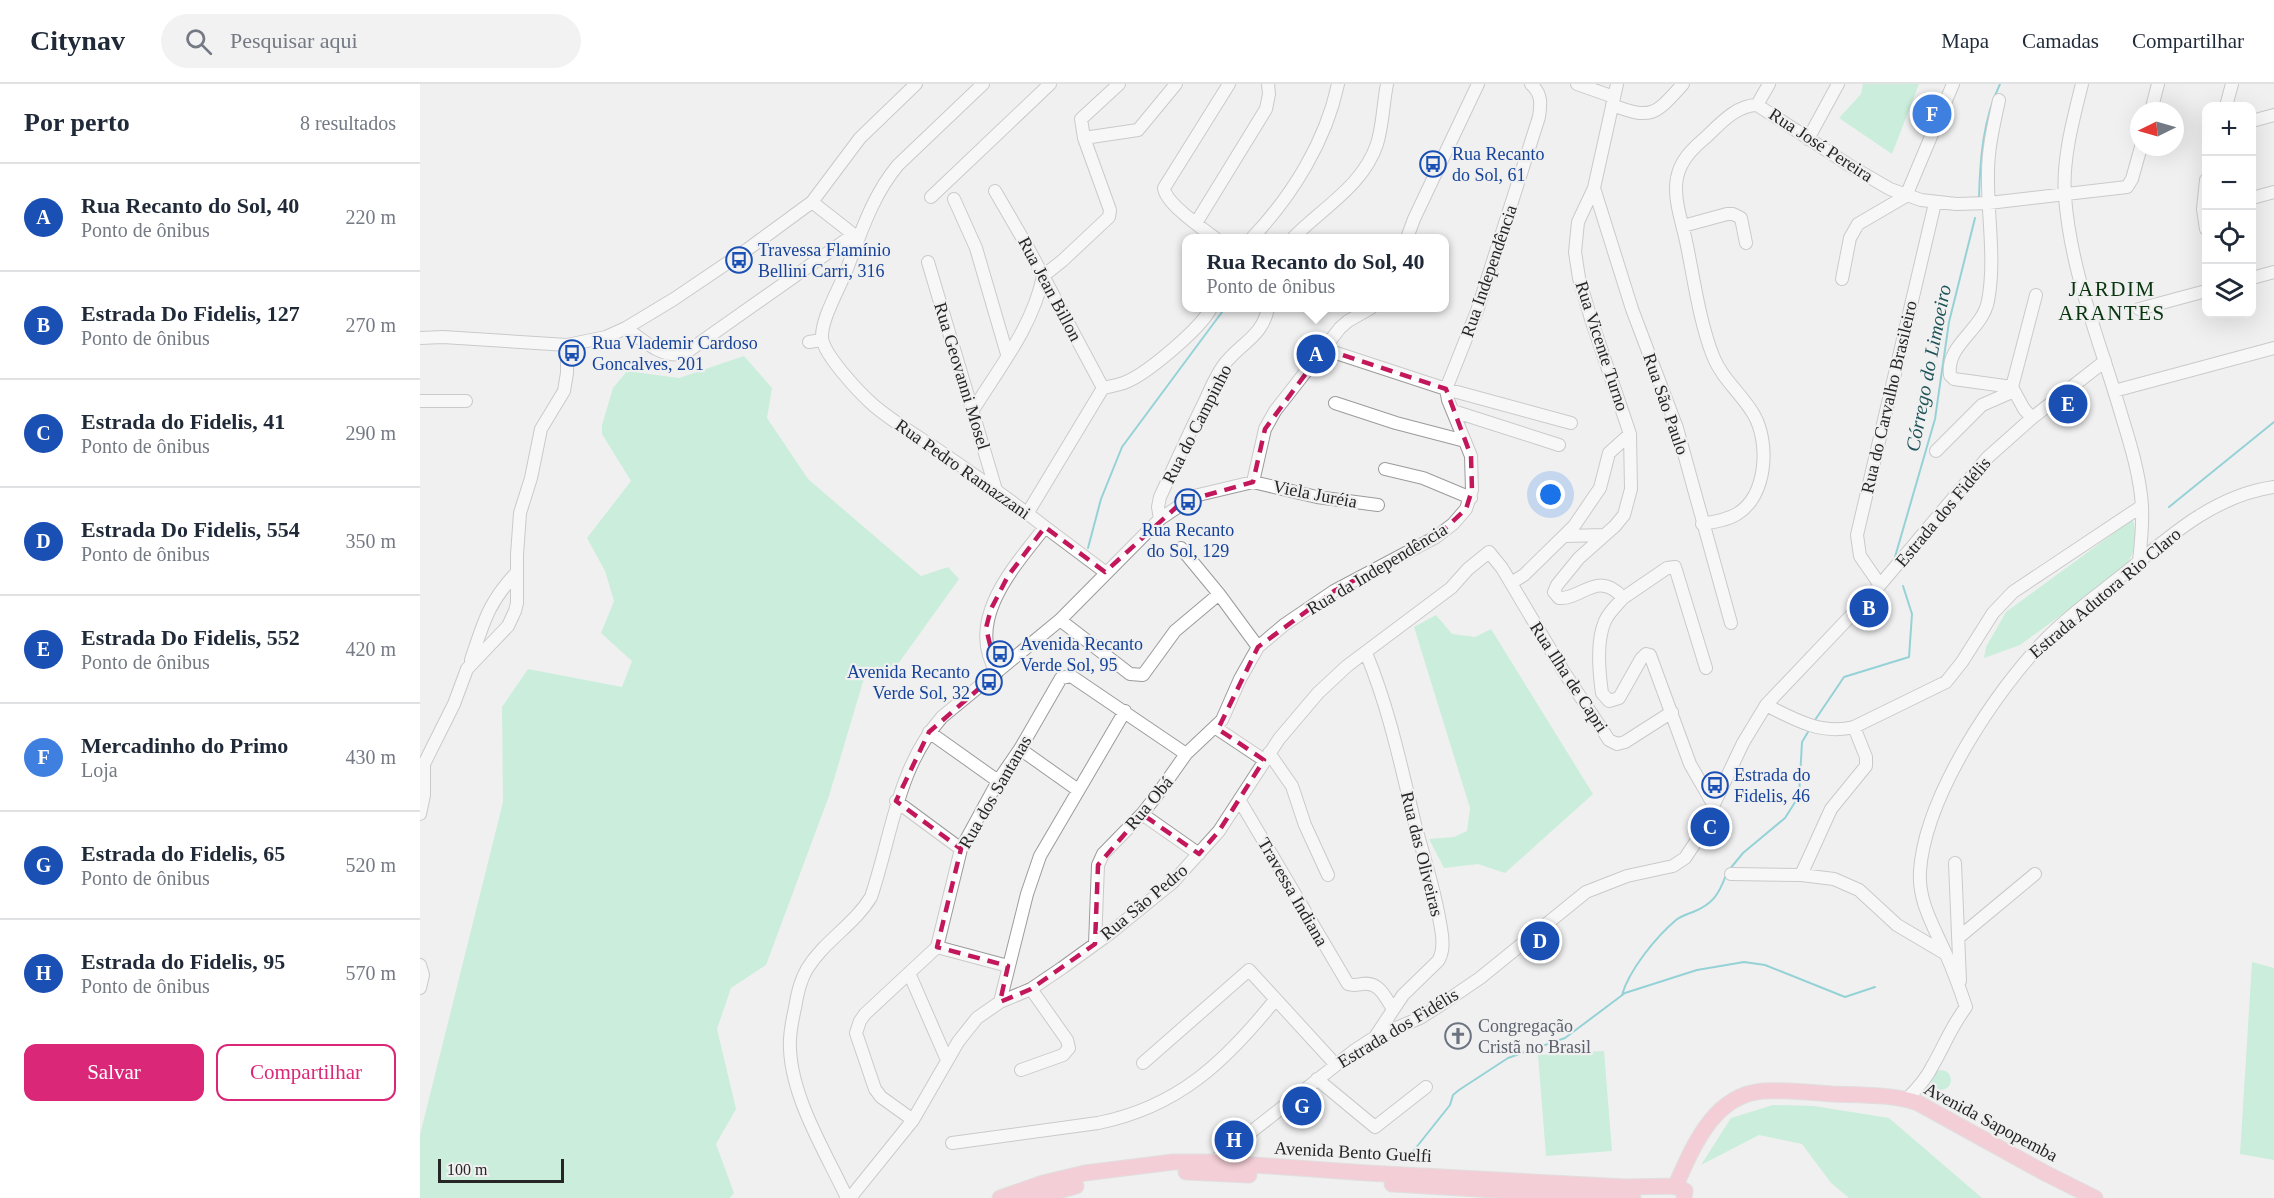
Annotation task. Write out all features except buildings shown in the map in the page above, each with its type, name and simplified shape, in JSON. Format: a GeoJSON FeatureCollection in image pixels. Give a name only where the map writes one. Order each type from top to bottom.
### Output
{"type":"FeatureCollection","features":[{"type":"Feature","properties":{"kind":"main road","name":"Avenida Sapopemba"},"geometry":{"type":"LineString","coordinates":[[1680,1194],[1701,1135],[1713,1116],[1735,1099],[1756,1092],[1791,1091],[1907,1099],[1935,1111],[2045,1173],[2095,1198]]}},
{"type":"Feature","properties":{"kind":"main road","name":"Avenida Bento Guelfi"},"geometry":{"type":"LineString","coordinates":[[1000,1198],[1043,1183],[1085,1173],[1173,1162],[1365,1178],[1680,1194]]}},
{"type":"Feature","properties":{"kind":"main road","name":"Avenida Bento Guelfi"},"geometry":{"type":"LineString","coordinates":[[1032,1198],[1090,1183],[1212,1167]]}},
{"type":"Feature","properties":{"kind":"main road","name":"Avenida Bento Guelfi"},"geometry":{"type":"LineString","coordinates":[[1398,1180],[1425,1192],[1633,1198]]}},
{"type":"Feature","properties":{"kind":"street"},"geometry":{"type":"LineString","coordinates":[[420,338],[443,337],[567,345],[606,337],[626,328],[748,249],[812,202],[860,138],[916,84]]}},
{"type":"Feature","properties":{"kind":"street"},"geometry":{"type":"LineString","coordinates":[[809,342],[822,340],[826,320],[855,237],[885,180],[983,84]]}},
{"type":"Feature","properties":{"kind":"street"},"geometry":{"type":"LineString","coordinates":[[931,197],[1050,84]]}},
{"type":"Feature","properties":{"kind":"street"},"geometry":{"type":"LineString","coordinates":[[973,410],[1031,317],[1043,276],[1106,221],[1110,213],[1081,125],[1083,115],[1107,97],[1119,84]]}},
{"type":"Feature","properties":{"kind":"street"},"geometry":{"type":"LineString","coordinates":[[1084,138],[1138,130],[1176,84]]}},
{"type":"Feature","properties":{"kind":"street"},"geometry":{"type":"LineString","coordinates":[[1210,234],[1166,196],[1164,188],[1229,84]]}},
{"type":"Feature","properties":{"kind":"street"},"geometry":{"type":"LineString","coordinates":[[1196,223],[1266,109],[1268,84]]}},
{"type":"Feature","properties":{"kind":"street"},"geometry":{"type":"LineString","coordinates":[[1256,234],[1294,186],[1310,157],[1326,125],[1338,84]]}},
{"type":"Feature","properties":{"kind":"street"},"geometry":{"type":"LineString","coordinates":[[1298,234],[1337,200],[1359,177],[1372,156],[1378,142],[1387,84]]}},
{"type":"Feature","properties":{"kind":"street"},"geometry":{"type":"LineString","coordinates":[[1409,234],[1478,84]]}},
{"type":"Feature","properties":{"kind":"street","name":"Rua Independência"},"geometry":{"type":"LineString","coordinates":[[1446,389],[1479,303],[1539,117],[1541,103],[1539,93],[1531,84]]}},
{"type":"Feature","properties":{"kind":"street"},"geometry":{"type":"LineString","coordinates":[[1577,84],[1633,113],[1645,115],[1670,98],[1683,84]]}},
{"type":"Feature","properties":{"kind":"street","name":"Rua Vicente Turno"},"geometry":{"type":"LineString","coordinates":[[1617,84],[1594,188],[1578,222],[1576,265],[1591,319],[1630,434],[1632,467],[1628,505],[1624,515],[1615,526],[1579,558],[1554,592],[1559,598],[1565,598],[1595,585],[1614,590],[1623,598]]}},
{"type":"Feature","properties":{"kind":"street"},"geometry":{"type":"LineString","coordinates":[[1757,105],[1768,84]]}},
{"type":"Feature","properties":{"kind":"street"},"geometry":{"type":"LineString","coordinates":[[1808,139],[1838,84]]}},
{"type":"Feature","properties":{"kind":"street"},"geometry":{"type":"LineString","coordinates":[[1842,279],[1853,231],[1858,224],[1906,196],[1953,84]]}},
{"type":"Feature","properties":{"kind":"street"},"geometry":{"type":"LineString","coordinates":[[2082,84],[2068,150],[2064,194],[2077,275],[2105,361],[2137,474],[2142,506],[2139,561]]}},
{"type":"Feature","properties":{"kind":"street"},"geometry":{"type":"LineString","coordinates":[[2153,102],[2158,84]]}},
{"type":"Feature","properties":{"kind":"street"},"geometry":{"type":"LineString","coordinates":[[2227,102],[2232,84]]}},
{"type":"Feature","properties":{"kind":"street"},"geometry":{"type":"LineString","coordinates":[[2000,100],[1989,152],[1986,203],[1991,282],[1988,302],[1981,321],[1955,350],[1949,370],[1954,379],[2013,389]]}},
{"type":"Feature","properties":{"kind":"street","name":"Rua José Pereira"},"geometry":{"type":"LineString","coordinates":[[1702,524],[1728,519],[1739,514],[1752,500],[1760,482],[1764,454],[1756,418],[1720,370],[1704,330],[1677,194],[1677,180],[1682,164],[1690,151],[1707,136],[1742,108],[1757,105],[1852,167],[1906,196],[1935,203],[1986,203],[2127,187],[2132,179],[2138,156]]}},
{"type":"Feature","properties":{"kind":"street"},"geometry":{"type":"LineString","coordinates":[[2256,120],[2274,115]]}},
{"type":"Feature","properties":{"kind":"street","name":"Rua São Paulo"},"geometry":{"type":"LineString","coordinates":[[1594,188],[1632,309],[1677,428],[1731,623]]}},
{"type":"Feature","properties":{"kind":"street","name":"Rua Jean Billon"},"geometry":{"type":"LineString","coordinates":[[995,191],[1103,388]]}},
{"type":"Feature","properties":{"kind":"street"},"geometry":{"type":"LineString","coordinates":[[2256,197],[2274,192]]}},
{"type":"Feature","properties":{"kind":"street"},"geometry":{"type":"LineString","coordinates":[[954,200],[976,248],[1007,354]]}},
{"type":"Feature","properties":{"kind":"street"},"geometry":{"type":"LineString","coordinates":[[812,202],[855,237]]}},
{"type":"Feature","properties":{"kind":"street","name":"Rua do Carvalho Brasileiro"},"geometry":{"type":"LineString","coordinates":[[1880,585],[1860,556],[1857,534],[1935,203]]}},
{"type":"Feature","properties":{"kind":"street"},"geometry":{"type":"LineString","coordinates":[[1683,226],[1727,214],[1738,215],[1743,222],[1746,243]]}},
{"type":"Feature","properties":{"kind":"street"},"geometry":{"type":"LineString","coordinates":[[626,328],[659,351],[676,356],[684,354],[855,237]]}},
{"type":"Feature","properties":{"kind":"street","name":"Rua Geovanni Mosel"},"geometry":{"type":"LineString","coordinates":[[928,262],[996,490]]}},
{"type":"Feature","properties":{"kind":"street"},"geometry":{"type":"LineString","coordinates":[[2256,277],[2274,272]]}},
{"type":"Feature","properties":{"kind":"street"},"geometry":{"type":"LineString","coordinates":[[2139,309],[2202,292]]}},
{"type":"Feature","properties":{"kind":"street"},"geometry":{"type":"LineString","coordinates":[[2032,418],[2013,389],[2036,295]]}},
{"type":"Feature","properties":{"kind":"street"},"geometry":{"type":"LineString","coordinates":[[1027,514],[1103,388],[1135,378],[1193,332],[1208,312]]}},
{"type":"Feature","properties":{"kind":"street","name":"Rua do Campinho"},"geometry":{"type":"LineString","coordinates":[[1160,519],[1158,507],[1160,498],[1214,381],[1227,361],[1258,331],[1267,312]]}},
{"type":"Feature","properties":{"kind":"street"},"geometry":{"type":"LineString","coordinates":[[849,1198],[796,1085],[790,1048],[792,1019],[799,987],[807,970],[832,939],[865,907],[871,897],[896,801],[928,732],[942,717],[1059,620],[1160,519],[1194,496],[1253,482],[1265,429],[1270,420],[1347,321],[1364,312]]}},
{"type":"Feature","properties":{"kind":"street","name":"Rua Pedro Ramazzani"},"geometry":{"type":"LineString","coordinates":[[822,340],[836,363],[872,404],[1045,527],[1008,576],[991,609],[986,628],[988,653],[997,673]]}},
{"type":"Feature","properties":{"kind":"street"},"geometry":{"type":"LineString","coordinates":[[470,664],[512,619],[517,603],[516,555],[520,513],[531,478],[541,429],[564,391],[567,373],[567,345]]}},
{"type":"Feature","properties":{"kind":"street"},"geometry":{"type":"LineString","coordinates":[[2114,391],[2274,348]]}},
{"type":"Feature","properties":{"kind":"street"},"geometry":{"type":"LineString","coordinates":[[1324,350],[1446,389],[1571,423]]}},
{"type":"Feature","properties":{"kind":"street","name":"Estrada dos Fidélis"},"geometry":{"type":"LineString","coordinates":[[1212,1167],[1336,1065],[1376,1037],[1420,1018],[1480,978],[1586,892],[1627,876],[1679,863],[1693,847],[1743,743],[1767,705],[1880,585],[1972,473],[2032,418],[2105,361]]}},
{"type":"Feature","properties":{"kind":"street"},"geometry":{"type":"LineString","coordinates":[[1385,469],[1423,478],[1471,498],[1473,475],[1471,456],[1446,389]]}},
{"type":"Feature","properties":{"kind":"street"},"geometry":{"type":"LineString","coordinates":[[1936,451],[1982,405],[2013,389]]}},
{"type":"Feature","properties":{"kind":"street"},"geometry":{"type":"LineString","coordinates":[[420,401],[466,401]]}},
{"type":"Feature","properties":{"kind":"street"},"geometry":{"type":"LineString","coordinates":[[1335,403],[1396,423],[1465,441]]}},
{"type":"Feature","properties":{"kind":"street"},"geometry":{"type":"LineString","coordinates":[[1453,411],[1559,445]]}},
{"type":"Feature","properties":{"kind":"street"},"geometry":{"type":"LineString","coordinates":[[1511,583],[1524,575],[1565,536],[1600,488],[1609,453],[1630,434]]}},
{"type":"Feature","properties":{"kind":"street","name":"Viela Juréia"},"geometry":{"type":"LineString","coordinates":[[1253,482],[1317,497],[1378,505]]}},
{"type":"Feature","properties":{"kind":"street","name":"Estrada Adutora Rio Claro"},"geometry":{"type":"LineString","coordinates":[[1907,1099],[1934,1065],[1948,1032],[1966,1007],[1946,954],[1925,909],[1920,878],[1927,833],[1947,781],[1978,728],[2021,665],[2048,636],[2139,561],[2189,522],[2221,502],[2258,490],[2274,488]]}},
{"type":"Feature","properties":{"kind":"street","name":"Rua da Independência"},"geometry":{"type":"LineString","coordinates":[[1216,728],[1226,712],[1246,666],[1258,647],[1334,591],[1436,537],[1453,524],[1466,509],[1471,498]]}},
{"type":"Feature","properties":{"kind":"street"},"geometry":{"type":"LineString","coordinates":[[1767,705],[1810,726],[1842,730],[1854,727],[1946,681],[1962,662],[1993,613],[2004,600],[2142,506]]}},
{"type":"Feature","properties":{"kind":"street"},"geometry":{"type":"LineString","coordinates":[[1045,527],[1105,572]]}},
{"type":"Feature","properties":{"kind":"street"},"geometry":{"type":"LineString","coordinates":[[1565,536],[1604,535]]}},
{"type":"Feature","properties":{"kind":"street"},"geometry":{"type":"LineString","coordinates":[[1181,548],[1258,647]]}},
{"type":"Feature","properties":{"kind":"street","name":"Rua Ilha de Capri"},"geometry":{"type":"LineString","coordinates":[[1490,552],[1562,669],[1613,743],[1625,742],[1672,712]]}},
{"type":"Feature","properties":{"kind":"street","name":"Rua São Pedro"},"geometry":{"type":"LineString","coordinates":[[849,1198],[913,1120],[947,1060],[977,1018],[1000,1002],[1030,989],[1095,944],[1173,882],[1199,854],[1240,801],[1267,756],[1318,693],[1347,666],[1451,588],[1490,552]]}},
{"type":"Feature","properties":{"kind":"street"},"geometry":{"type":"LineString","coordinates":[[1706,668],[1675,567],[1667,568],[1623,598],[1606,618],[1602,629],[1600,652],[1602,693],[1609,701],[1619,698],[1641,659],[1648,654],[1651,657],[1690,765],[1713,804]]}},
{"type":"Feature","properties":{"kind":"street"},"geometry":{"type":"LineString","coordinates":[[420,813],[424,795],[424,764],[454,704],[488,609],[517,572]]}},
{"type":"Feature","properties":{"kind":"street"},"geometry":{"type":"LineString","coordinates":[[1059,620],[1130,674],[1139,676],[1143,675],[1175,631],[1219,594]]}},
{"type":"Feature","properties":{"kind":"street","name":"Rua das Oliveiras"},"geometry":{"type":"LineString","coordinates":[[1365,653],[1377,680],[1388,717],[1432,887],[1442,935],[1442,955],[1403,995],[1376,1037]]}},
{"type":"Feature","properties":{"kind":"street","name":"Rua dos Santanas"},"geometry":{"type":"LineString","coordinates":[[937,947],[961,849],[998,781],[1020,749],[1061,678],[1071,676],[1125,711]]}},
{"type":"Feature","properties":{"kind":"street"},"geometry":{"type":"LineString","coordinates":[[1000,1002],[1027,894],[1040,856],[1125,711],[1186,754]]}},
{"type":"Feature","properties":{"kind":"street"},"geometry":{"type":"LineString","coordinates":[[1801,875],[1831,809],[1866,766],[1866,757],[1854,727]]}},
{"type":"Feature","properties":{"kind":"street"},"geometry":{"type":"LineString","coordinates":[[1216,728],[1267,756],[1292,786],[1305,825],[1328,875]]}},
{"type":"Feature","properties":{"kind":"street","name":"Rua Obá"},"geometry":{"type":"LineString","coordinates":[[1095,944],[1098,865],[1103,854],[1142,814],[1186,754],[1216,728]]}},
{"type":"Feature","properties":{"kind":"street"},"geometry":{"type":"LineString","coordinates":[[928,732],[998,781]]}},
{"type":"Feature","properties":{"kind":"street"},"geometry":{"type":"LineString","coordinates":[[1020,749],[1078,790]]}},
{"type":"Feature","properties":{"kind":"street"},"geometry":{"type":"LineString","coordinates":[[896,801],[961,849]]}},
{"type":"Feature","properties":{"kind":"street","name":"Travessa Indiana"},"geometry":{"type":"LineString","coordinates":[[1240,801],[1348,984],[1352,986],[1373,983],[1381,990],[1393,1009]]}},
{"type":"Feature","properties":{"kind":"street"},"geometry":{"type":"LineString","coordinates":[[1142,814],[1199,854]]}},
{"type":"Feature","properties":{"kind":"street"},"geometry":{"type":"LineString","coordinates":[[1955,863],[1961,991]]}},
{"type":"Feature","properties":{"kind":"street"},"geometry":{"type":"LineString","coordinates":[[1731,874],[1801,875],[1834,879],[1868,896],[1897,925],[1946,954]]}},
{"type":"Feature","properties":{"kind":"street"},"geometry":{"type":"LineString","coordinates":[[1958,938],[2035,874]]}},
{"type":"Feature","properties":{"kind":"street"},"geometry":{"type":"LineString","coordinates":[[913,1120],[881,1097],[875,1089],[856,1033],[860,1021],[937,947],[1008,966]]}},
{"type":"Feature","properties":{"kind":"street"},"geometry":{"type":"LineString","coordinates":[[420,965],[423,975],[420,988]]}},
{"type":"Feature","properties":{"kind":"street"},"geometry":{"type":"LineString","coordinates":[[1143,1064],[1249,970],[1336,1065]]}},
{"type":"Feature","properties":{"kind":"street"},"geometry":{"type":"LineString","coordinates":[[909,973],[947,1060]]}},
{"type":"Feature","properties":{"kind":"street"},"geometry":{"type":"LineString","coordinates":[[1021,1070],[1063,1055],[1069,1048],[1067,1040],[1030,989]]}},
{"type":"Feature","properties":{"kind":"street"},"geometry":{"type":"LineString","coordinates":[[952,1143],[1098,1123],[1160,1104],[1207,1073],[1247,1034],[1275,1000]]}},
{"type":"Feature","properties":{"kind":"street"},"geometry":{"type":"LineString","coordinates":[[1317,1080],[1375,1127],[1426,1088]]}},
{"type":"Feature","properties":{"kind":"highlighted area"},"geometry":{"type":"Polygon","coordinates":[[[1324,349],[1446,389],[1471,456],[1472,490],[1466,509],[1436,537],[1334,591],[1258,647],[1218,729],[1264,760],[1219,831],[1199,854],[1142,814],[1098,865],[1095,944],[1031,989],[1000,1002],[1008,966],[937,947],[961,849],[896,801],[929,732],[997,673],[986,628],[991,609],[1008,576],[1045,527],[1105,572],[1182,502],[1253,482],[1265,429],[1324,349]]]}},
{"type":"Feature","properties":{"kind":"green space"},"geometry":{"type":"Polygon","coordinates":[[[1863,84],[1919,84],[1892,154],[1839,118],[1861,94],[1863,84]]]}},
{"type":"Feature","properties":{"kind":"green space"},"geometry":{"type":"Polygon","coordinates":[[[744,356],[772,388],[767,418],[808,479],[921,576],[948,567],[959,579],[898,664],[865,675],[829,796],[766,965],[731,988],[717,1029],[736,1109],[716,1144],[734,1193],[730,1198],[420,1198],[420,1135],[503,802],[502,707],[528,669],[622,687],[632,661],[601,633],[614,601],[605,571],[587,538],[631,481],[602,434],[602,425],[613,388],[627,371],[679,378],[744,356]]]}},
{"type":"Feature","properties":{"kind":"green space"},"geometry":{"type":"Polygon","coordinates":[[[2133,519],[2134,549],[2128,562],[2118,574],[2020,645],[1984,658],[1986,647],[2006,612],[2133,519]]]}},
{"type":"Feature","properties":{"kind":"green space"},"geometry":{"type":"Polygon","coordinates":[[[1436,615],[1452,634],[1475,637],[1491,629],[1593,794],[1505,873],[1478,864],[1444,868],[1429,839],[1454,837],[1467,831],[1470,808],[1414,627],[1436,615]]]}},
{"type":"Feature","properties":{"kind":"green space"},"geometry":{"type":"Polygon","coordinates":[[[2252,962],[2274,968],[2274,1160],[2240,1154],[2252,962]]]}},
{"type":"Feature","properties":{"kind":"green space"},"geometry":{"type":"Polygon","coordinates":[[[1604,1051],[1612,1151],[1546,1156],[1538,1055],[1604,1051]]]}},
{"type":"Feature","properties":{"kind":"green space"},"geometry":{"type":"Polygon","coordinates":[[[1941,1070],[1948,1073],[1951,1080],[1948,1087],[1941,1090],[1934,1087],[1931,1080],[1934,1073],[1941,1070]]]}},
{"type":"Feature","properties":{"kind":"green space"},"geometry":{"type":"Polygon","coordinates":[[[1773,1105],[1814,1106],[1889,1118],[1982,1198],[1849,1198],[1831,1183],[1802,1144],[1759,1135],[1701,1165],[1731,1118],[1773,1105]]]}},
{"type":"Feature","properties":{"kind":"waterway","name":"Córrego do Limoeiro"},"geometry":{"type":"LineString","coordinates":[[1979,198],[1986,125],[2000,84]]}},
{"type":"Feature","properties":{"kind":"waterway","name":"Córrego do Limoeiro"},"geometry":{"type":"LineString","coordinates":[[1895,557],[1935,419],[1949,322],[1975,218]]}},
{"type":"Feature","properties":{"kind":"waterway"},"geometry":{"type":"LineString","coordinates":[[1088,548],[1101,499],[1122,447],[1222,312]]}},
{"type":"Feature","properties":{"kind":"waterway"},"geometry":{"type":"LineString","coordinates":[[2169,507],[2274,422]]}},
{"type":"Feature","properties":{"kind":"waterway","name":"Córrego do Limoeiro"},"geometry":{"type":"LineString","coordinates":[[1815,720],[1844,677],[1909,657],[1912,614],[1903,586]]}},
{"type":"Feature","properties":{"kind":"waterway"},"geometry":{"type":"LineString","coordinates":[[1729,870],[1743,853],[1785,818],[1799,796],[1802,742],[1808,732]]}},
{"type":"Feature","properties":{"kind":"waterway"},"geometry":{"type":"LineString","coordinates":[[1622,995],[1637,965],[1660,935],[1682,916],[1710,902],[1721,888],[1726,875]]}},
{"type":"Feature","properties":{"kind":"waterway"},"geometry":{"type":"LineString","coordinates":[[1407,1159],[1450,1105],[1453,1095],[1459,1090],[1508,1058],[1565,1038],[1625,993],[1697,970],[1744,962],[1765,965],[1845,997],[1875,987]]}},
{"type":"Feature","properties":{"kind":"place","name":"Mercadinho do Primo"},"geometry":{"type":"Point","coordinates":[1932,114]}},
{"type":"Feature","properties":{"kind":"place","name":"Rua Recanto do Sol, 61"},"geometry":{"type":"Point","coordinates":[1433,164]}},
{"type":"Feature","properties":{"kind":"place","name":"Travessa Flamínio Bellini Carri, 316"},"geometry":{"type":"Point","coordinates":[739,260]}},
{"type":"Feature","properties":{"kind":"place","name":"Rua Vlademir Cardoso Goncalves, 201"},"geometry":{"type":"Point","coordinates":[572,353]}},
{"type":"Feature","properties":{"kind":"place","name":"Rua Recanto do Sol, 40"},"geometry":{"type":"Point","coordinates":[1316,354]}},
{"type":"Feature","properties":{"kind":"place","name":"Estrada Do Fidelis, 552"},"geometry":{"type":"Point","coordinates":[2068,404]}},
{"type":"Feature","properties":{"kind":"place","name":"Rua Recanto do Sol, 129"},"geometry":{"type":"Point","coordinates":[1188,502]}},
{"type":"Feature","properties":{"kind":"place","name":"Estrada Do Fidelis, 127"},"geometry":{"type":"Point","coordinates":[1869,608]}},
{"type":"Feature","properties":{"kind":"place","name":"Avenida Recanto Verde Sol, 95"},"geometry":{"type":"Point","coordinates":[1000,654]}},
{"type":"Feature","properties":{"kind":"place","name":"Avenida Recanto Verde Sol, 32"},"geometry":{"type":"Point","coordinates":[989,682]}},
{"type":"Feature","properties":{"kind":"place","name":"Estrada do Fidelis, 46"},"geometry":{"type":"Point","coordinates":[1715,785]}},
{"type":"Feature","properties":{"kind":"place","name":"Estrada do Fidelis, 41"},"geometry":{"type":"Point","coordinates":[1710,827]}},
{"type":"Feature","properties":{"kind":"place","name":"Estrada Do Fidelis, 554"},"geometry":{"type":"Point","coordinates":[1540,941]}},
{"type":"Feature","properties":{"kind":"place","name":"Congregação Cristã no Brasil"},"geometry":{"type":"Point","coordinates":[1458,1036]}},
{"type":"Feature","properties":{"kind":"place","name":"Estrada do Fidelis, 65"},"geometry":{"type":"Point","coordinates":[1302,1106]}},
{"type":"Feature","properties":{"kind":"place","name":"Estrada do Fidelis, 95"},"geometry":{"type":"Point","coordinates":[1234,1140]}},
{"type":"Feature","properties":{"kind":"district","name":"JARDIM ARANTES"},"geometry":{"type":"Point","coordinates":[2112,301]}}]}
